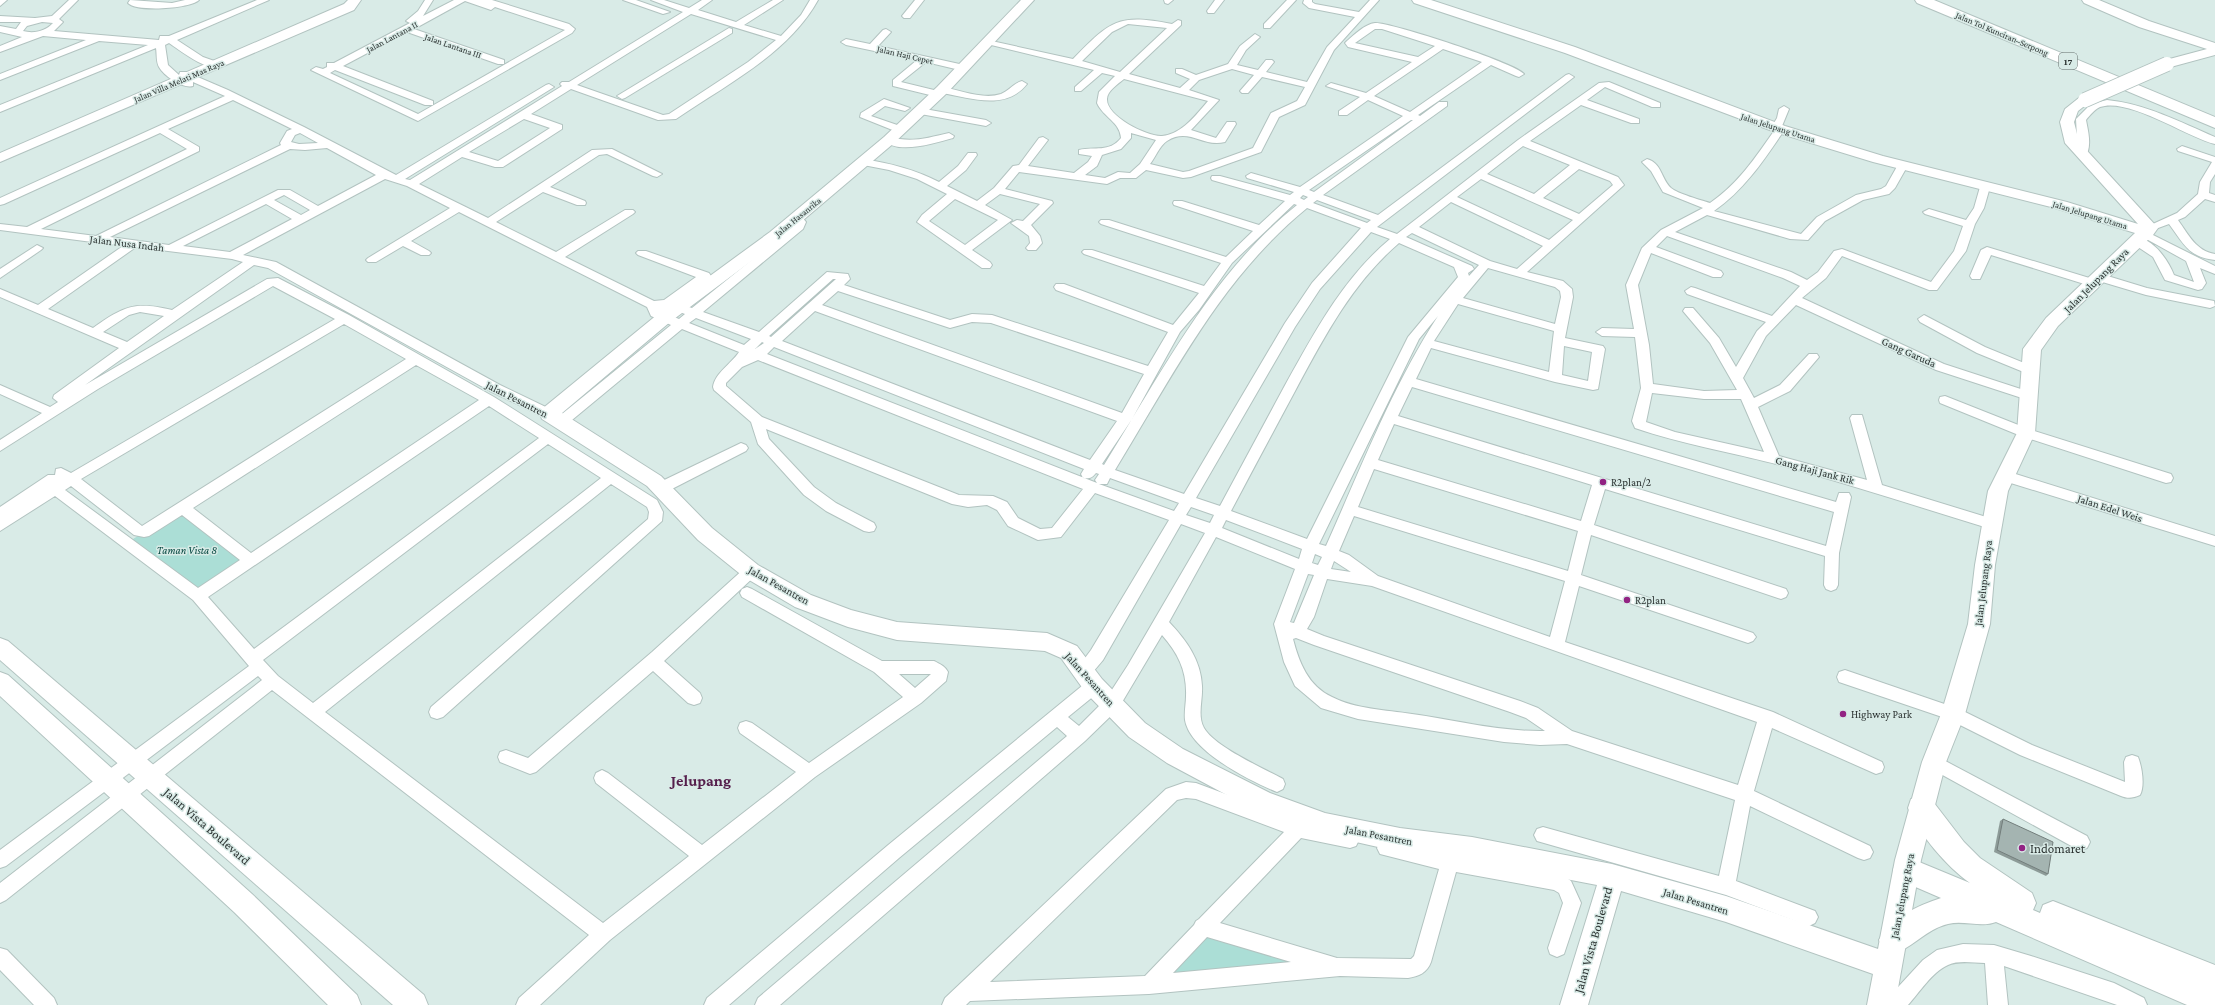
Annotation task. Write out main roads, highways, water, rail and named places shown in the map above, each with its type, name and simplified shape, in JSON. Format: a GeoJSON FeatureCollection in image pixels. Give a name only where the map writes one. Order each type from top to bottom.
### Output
{"type":"FeatureCollection","features":[{"type":"Feature","properties":{"kind":"highway","name":"Jalan Tol Kunciran–Serpong"},"geometry":{"type":"LineString","coordinates":[[1922,0],[2215,123]]}},
{"type":"Feature","properties":{"kind":"highway","name":"Jalan Tol Kunciran–Serpong"},"geometry":{"type":"LineString","coordinates":[[1949,0],[2215,110]]}},
{"type":"Feature","properties":{"kind":"highway"},"geometry":{"type":"LineString","coordinates":[[1921,808],[1954,850],[1970,867],[2022,903]]}},
{"type":"Feature","properties":{"kind":"highway"},"geometry":{"type":"LineString","coordinates":[[2215,980],[2022,903],[1907,865],[2041,926],[2215,1002]]}},
{"type":"Feature","properties":{"kind":"highway"},"geometry":{"type":"LineString","coordinates":[[1891,953],[1921,920],[1947,909],[1976,908],[2041,926]]}},
{"type":"Feature","properties":{"kind":"place","name":"R2plan/2"},"geometry":{"type":"Point","coordinates":[1603,482]}},
{"type":"Feature","properties":{"kind":"place","name":"R2plan"},"geometry":{"type":"Point","coordinates":[1627,600]}},
{"type":"Feature","properties":{"kind":"place","name":"Highway Park"},"geometry":{"type":"Point","coordinates":[1843,714]}},
{"type":"Feature","properties":{"kind":"place","name":"Indomaret"},"geometry":{"type":"Point","coordinates":[2022,848]}},
{"type":"Feature","properties":{"kind":"district","name":"Jelupang"},"geometry":{"type":"Point","coordinates":[701,780]}},
{"type":"Feature","properties":{"kind":"park label","name":"Taman Vista 8"},"geometry":{"type":"Point","coordinates":[187,550]}}]}
